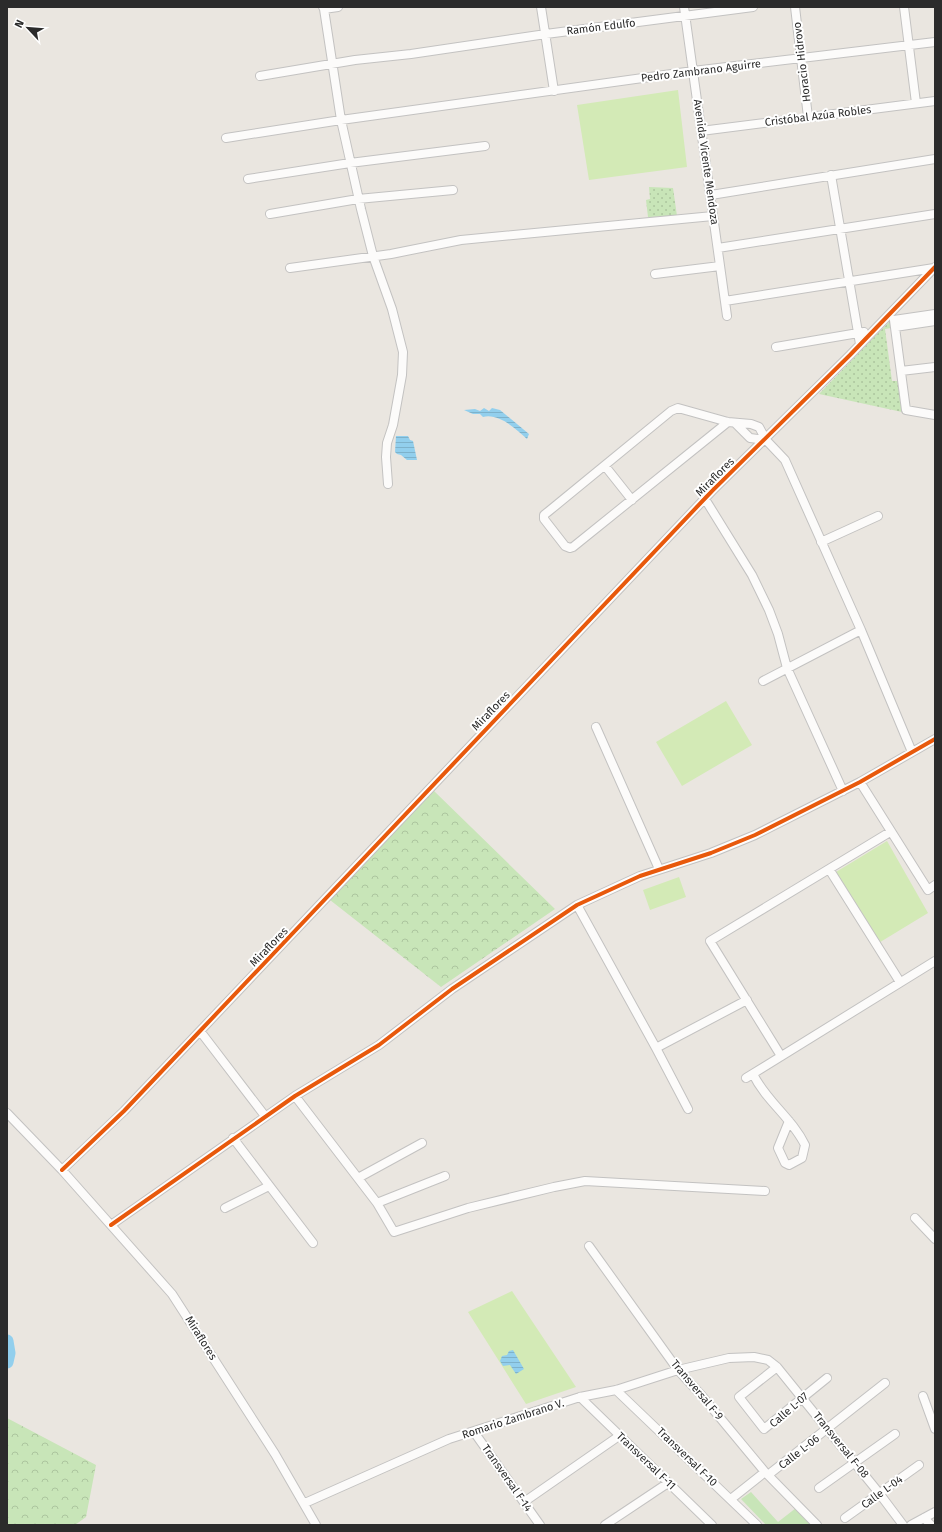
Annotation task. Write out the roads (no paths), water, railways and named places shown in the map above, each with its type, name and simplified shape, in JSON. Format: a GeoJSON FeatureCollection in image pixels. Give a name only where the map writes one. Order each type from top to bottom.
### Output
{"type":"FeatureCollection","features":[{"type":"Feature","properties":{"kind":"street"},"geometry":{"type":"LineString","coordinates":[[338,7],[324,8],[341,120],[358,199],[373,256],[392,309],[403,352],[398,397],[393,425],[387,443],[386,457],[388,484]]}},
{"type":"Feature","properties":{"kind":"street"},"geometry":{"type":"LineString","coordinates":[[541,7],[554,91]]}},
{"type":"Feature","properties":{"kind":"street","name":"Avenida Vicente Mendoza"},"geometry":{"type":"LineString","coordinates":[[684,7],[727,316]]}},
{"type":"Feature","properties":{"kind":"street","name":"Ramón Edulfo"},"geometry":{"type":"LineString","coordinates":[[260,76],[332,65],[354,60],[753,7]]}},
{"type":"Feature","properties":{"kind":"street","name":"Horacio Hidrovo"},"geometry":{"type":"LineString","coordinates":[[795,7],[808,117]]}},
{"type":"Feature","properties":{"kind":"street"},"geometry":{"type":"LineString","coordinates":[[904,7],[916,103]]}},
{"type":"Feature","properties":{"kind":"street","name":"Pedro Zambrano Aguirre"},"geometry":{"type":"LineString","coordinates":[[226,138],[467,102],[935,42]]}},
{"type":"Feature","properties":{"kind":"street","name":"Cristóbal Azúa Robles"},"geometry":{"type":"LineString","coordinates":[[701,131],[935,101]]}},
{"type":"Feature","properties":{"kind":"street"},"geometry":{"type":"LineString","coordinates":[[248,179],[350,163],[486,146]]}},
{"type":"Feature","properties":{"kind":"street"},"geometry":{"type":"LineString","coordinates":[[711,195],[935,159]]}},
{"type":"Feature","properties":{"kind":"street"},"geometry":{"type":"LineString","coordinates":[[831,175],[860,344]]}},
{"type":"Feature","properties":{"kind":"street"},"geometry":{"type":"LineString","coordinates":[[270,214],[358,199],[453,190]]}},
{"type":"Feature","properties":{"kind":"street"},"geometry":{"type":"LineString","coordinates":[[718,248],[935,214]]}},
{"type":"Feature","properties":{"kind":"street"},"geometry":{"type":"LineString","coordinates":[[290,268],[424,248],[461,240],[713,216]]}},
{"type":"Feature","properties":{"kind":"street"},"geometry":{"type":"LineString","coordinates":[[654,274],[720,266]]}},
{"type":"Feature","properties":{"kind":"street"},"geometry":{"type":"LineString","coordinates":[[725,301],[935,267]]}},
{"type":"Feature","properties":{"kind":"street","name":"Miraflores"},"geometry":{"type":"LineString","coordinates":[[62,1170],[124,1111],[705,499],[766,440],[935,267]]}},
{"type":"Feature","properties":{"kind":"street"},"geometry":{"type":"LineString","coordinates":[[935,314],[894,320],[906,410],[935,415]]}},
{"type":"Feature","properties":{"kind":"street"},"geometry":{"type":"LineString","coordinates":[[895,327],[935,321]]}},
{"type":"Feature","properties":{"kind":"street"},"geometry":{"type":"LineString","coordinates":[[776,347],[872,331]]}},
{"type":"Feature","properties":{"kind":"street"},"geometry":{"type":"LineString","coordinates":[[901,371],[935,367]]}},
{"type":"Feature","properties":{"kind":"street"},"geometry":{"type":"LineString","coordinates":[[731,422],[573,547],[570,548],[565,546],[544,519],[544,515],[672,411],[678,408],[731,422],[751,424],[759,427],[766,440],[785,460],[861,630],[912,752]]}},
{"type":"Feature","properties":{"kind":"street"},"geometry":{"type":"LineString","coordinates":[[731,422],[750,438],[766,440]]}},
{"type":"Feature","properties":{"kind":"street"},"geometry":{"type":"LineString","coordinates":[[605,466],[632,500]]}},
{"type":"Feature","properties":{"kind":"street"},"geometry":{"type":"LineString","coordinates":[[705,499],[752,575],[766,603],[778,634],[787,668],[843,791]]}},
{"type":"Feature","properties":{"kind":"street"},"geometry":{"type":"LineString","coordinates":[[821,542],[878,516]]}},
{"type":"Feature","properties":{"kind":"street"},"geometry":{"type":"LineString","coordinates":[[763,681],[861,630]]}},
{"type":"Feature","properties":{"kind":"street"},"geometry":{"type":"LineString","coordinates":[[596,727],[659,869]]}},
{"type":"Feature","properties":{"kind":"street"},"geometry":{"type":"LineString","coordinates":[[112,1225],[232,1138],[295,1096],[379,1045],[452,989],[577,905],[626,882],[659,869],[738,843],[843,791],[935,739]]}},
{"type":"Feature","properties":{"kind":"street"},"geometry":{"type":"LineString","coordinates":[[860,782],[890,832],[928,890],[935,886]]}},
{"type":"Feature","properties":{"kind":"street"},"geometry":{"type":"LineString","coordinates":[[781,1056],[710,941],[890,832]]}},
{"type":"Feature","properties":{"kind":"street"},"geometry":{"type":"LineString","coordinates":[[829,869],[900,982]]}},
{"type":"Feature","properties":{"kind":"street"},"geometry":{"type":"LineString","coordinates":[[577,905],[688,1109]]}},
{"type":"Feature","properties":{"kind":"street"},"geometry":{"type":"LineString","coordinates":[[788,1121],[778,1148],[785,1162],[789,1165],[802,1158],[805,1145],[788,1121],[749,1076],[935,961]]}},
{"type":"Feature","properties":{"kind":"street"},"geometry":{"type":"LineString","coordinates":[[656,1048],[747,1000]]}},
{"type":"Feature","properties":{"kind":"street"},"geometry":{"type":"LineString","coordinates":[[200,1031],[265,1116]]}},
{"type":"Feature","properties":{"kind":"street"},"geometry":{"type":"LineString","coordinates":[[295,1096],[377,1203],[394,1232],[468,1208],[585,1181],[765,1190]]}},
{"type":"Feature","properties":{"kind":"street","name":"Miraflores"},"geometry":{"type":"LineString","coordinates":[[7,1113],[62,1170],[155,1273],[186,1314],[305,1503],[316,1525]]}},
{"type":"Feature","properties":{"kind":"street"},"geometry":{"type":"LineString","coordinates":[[232,1138],[313,1243]]}},
{"type":"Feature","properties":{"kind":"street"},"geometry":{"type":"LineString","coordinates":[[358,1178],[422,1143]]}},
{"type":"Feature","properties":{"kind":"street"},"geometry":{"type":"LineString","coordinates":[[377,1203],[445,1176]]}},
{"type":"Feature","properties":{"kind":"street"},"geometry":{"type":"LineString","coordinates":[[225,1208],[270,1186]]}},
{"type":"Feature","properties":{"kind":"street"},"geometry":{"type":"LineString","coordinates":[[915,1218],[935,1239]]}},
{"type":"Feature","properties":{"kind":"street","name":"Transversal F-9"},"geometry":{"type":"LineString","coordinates":[[589,1246],[678,1370],[702,1396],[766,1474],[817,1525]]}},
{"type":"Feature","properties":{"kind":"street","name":"Romario Zambrano V."},"geometry":{"type":"LineString","coordinates":[[305,1503],[449,1439],[580,1397],[616,1390],[678,1370],[729,1358],[754,1357],[768,1360],[777,1367]]}},
{"type":"Feature","properties":{"kind":"street","name":"Transversal F-08"},"geometry":{"type":"LineString","coordinates":[[777,1367],[803,1397],[903,1525]]}},
{"type":"Feature","properties":{"kind":"street","name":"Calle L-07"},"geometry":{"type":"LineString","coordinates":[[777,1367],[739,1397],[762,1428],[766,1429],[827,1378]]}},
{"type":"Feature","properties":{"kind":"street","name":"Calle L-06"},"geometry":{"type":"LineString","coordinates":[[731,1499],[828,1429],[885,1383]]}},
{"type":"Feature","properties":{"kind":"street","name":"Transversal F-10"},"geometry":{"type":"LineString","coordinates":[[616,1390],[757,1525]]}},
{"type":"Feature","properties":{"kind":"street"},"geometry":{"type":"LineString","coordinates":[[923,1396],[935,1429]]}},
{"type":"Feature","properties":{"kind":"street","name":"Transversal F-11"},"geometry":{"type":"LineString","coordinates":[[580,1397],[712,1525]]}},
{"type":"Feature","properties":{"kind":"street","name":"Transversal F-14"},"geometry":{"type":"LineString","coordinates":[[474,1432],[540,1525]]}},
{"type":"Feature","properties":{"kind":"street"},"geometry":{"type":"LineString","coordinates":[[819,1488],[895,1434]]}},
{"type":"Feature","properties":{"kind":"street"},"geometry":{"type":"LineString","coordinates":[[524,1502],[619,1436]]}},
{"type":"Feature","properties":{"kind":"street","name":"Calle L-04"},"geometry":{"type":"LineString","coordinates":[[845,1518],[920,1465]]}},
{"type":"Feature","properties":{"kind":"street"},"geometry":{"type":"LineString","coordinates":[[605,1525],[668,1483]]}},
{"type":"Feature","properties":{"kind":"street"},"geometry":{"type":"LineString","coordinates":[[911,1525],[935,1512]]}},
{"type":"Feature","properties":{"kind":"street"},"geometry":{"type":"LineString","coordinates":[[924,1518],[931,1525]]}},
{"type":"Feature","properties":{"kind":"water"},"geometry":{"type":"Polygon","coordinates":[[[484,408],[489,411],[492,408],[500,410],[529,434],[527,439],[507,423],[495,417],[483,417],[480,414],[473,414],[464,410],[475,409],[480,411],[484,408]]]}},
{"type":"Feature","properties":{"kind":"water"},"geometry":{"type":"Polygon","coordinates":[[[396,436],[408,436],[410,440],[413,441],[417,460],[407,460],[395,452],[396,436]]]}},
{"type":"Feature","properties":{"kind":"water"},"geometry":{"type":"Polygon","coordinates":[[[513,1350],[524,1369],[516,1374],[510,1365],[503,1366],[500,1361],[502,1356],[507,1355],[509,1351],[513,1350]]]}},
{"type":"Feature","properties":{"kind":"waterway"},"geometry":{"type":"LineString","coordinates":[[7,1341],[9,1353],[7,1362]]}}]}
